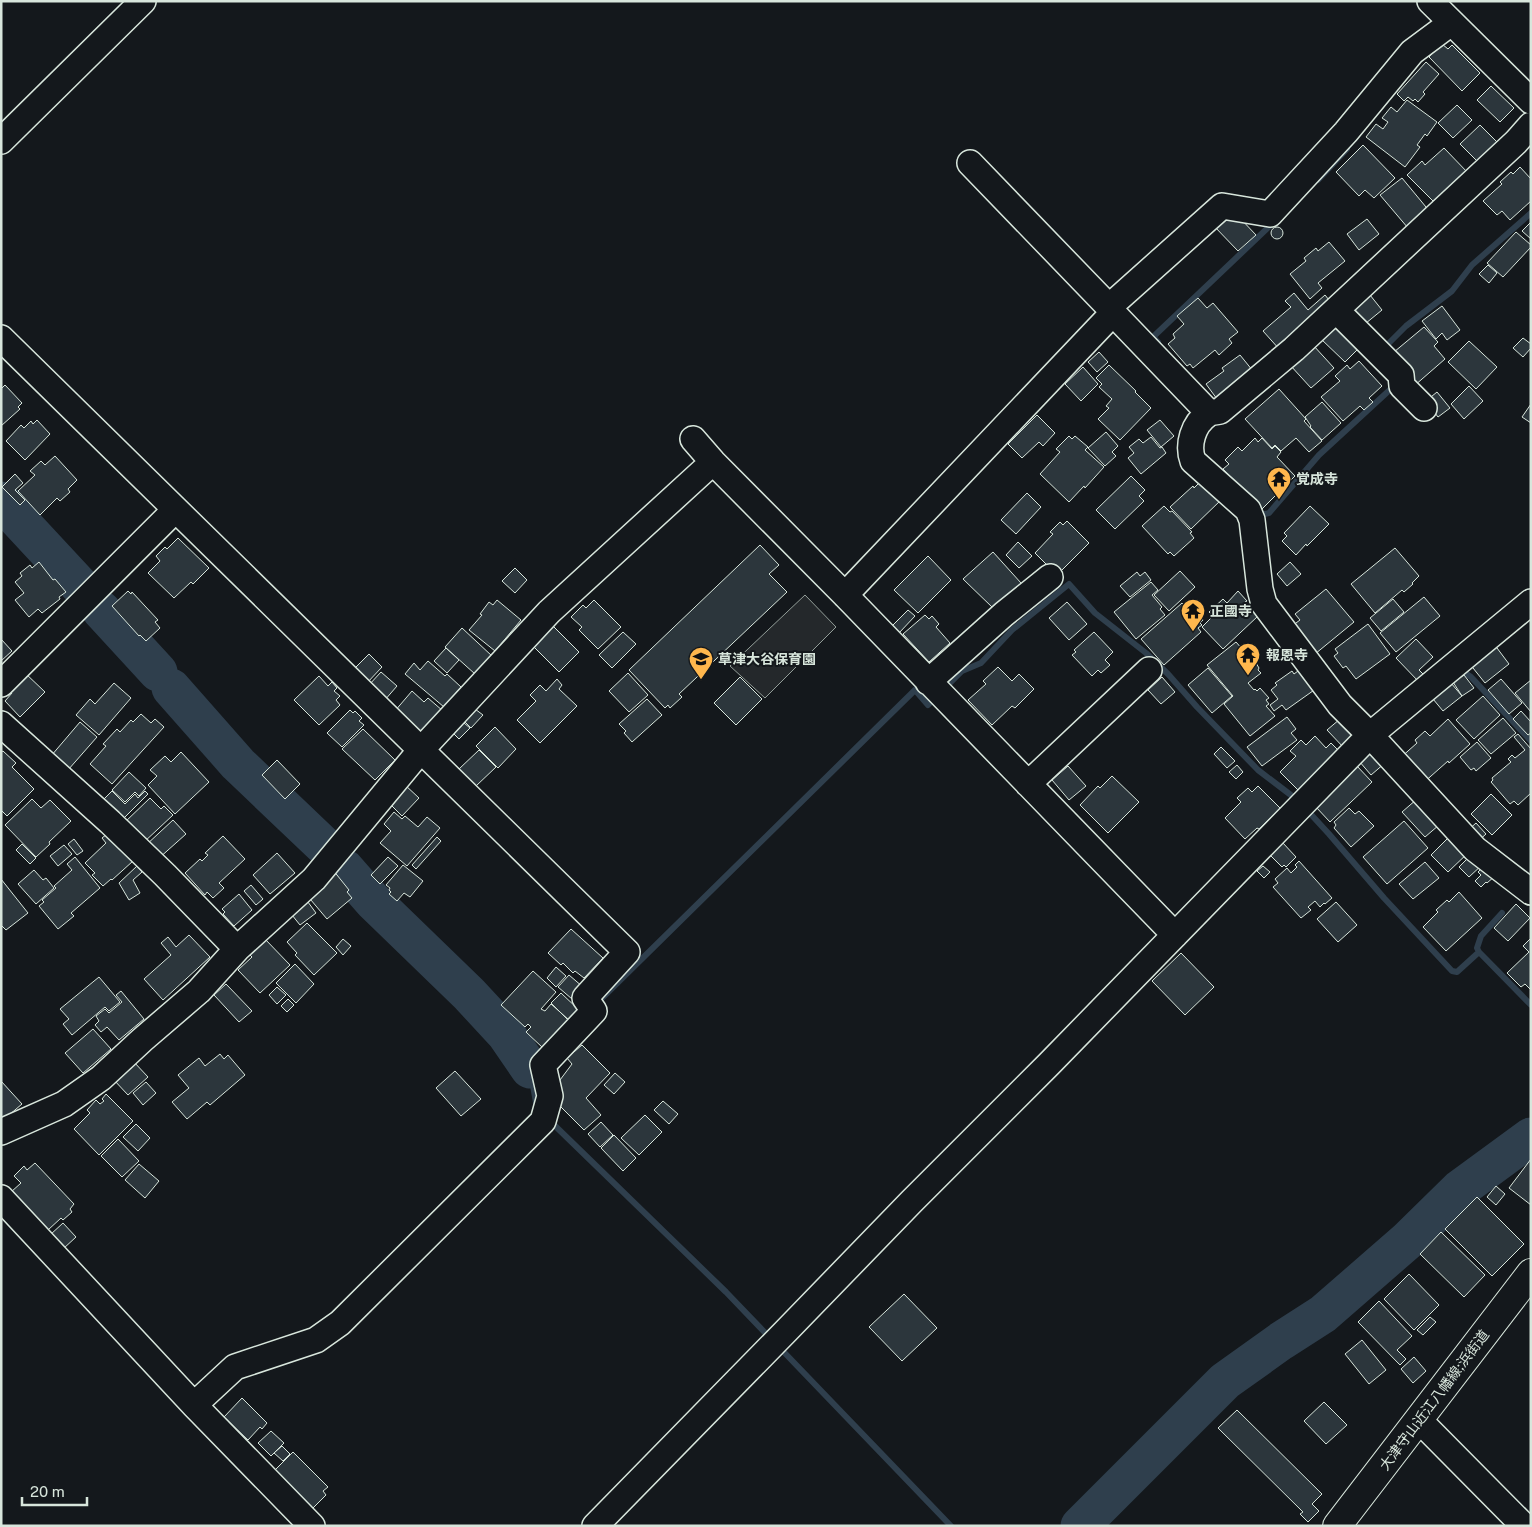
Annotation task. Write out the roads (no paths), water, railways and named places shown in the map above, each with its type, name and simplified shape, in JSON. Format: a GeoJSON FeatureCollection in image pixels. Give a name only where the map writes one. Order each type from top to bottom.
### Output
{"type":"FeatureCollection","features":[{"type":"Feature","properties":{"kind":"main road","name":"大津守山近江八幡線;浜街道"},"geometry":{"type":"LineString","coordinates":[[1337,1526],[1531,1273]]}},
{"type":"Feature","properties":{"kind":"street"},"geometry":{"type":"LineString","coordinates":[[1,142],[143,1]]}},
{"type":"Feature","properties":{"kind":"street"},"geometry":{"type":"LineString","coordinates":[[1430,1],[1529,99]]}},
{"type":"Feature","properties":{"kind":"street"},"geometry":{"type":"LineString","coordinates":[[845,595],[1111,310],[1222,206],[1270,214],[1346,132],[1412,52],[1451,23]]}},
{"type":"Feature","properties":{"kind":"street"},"geometry":{"type":"LineString","coordinates":[[1526,141],[1336,310],[1294,350],[1220,411],[1209,413],[1194,429],[1190,452],[1193,461],[1248,510],[1252,520],[1260,589],[1264,604],[1340,705],[1475,849],[1531,892]]}},
{"type":"Feature","properties":{"kind":"street"},"geometry":{"type":"LineString","coordinates":[[970,163],[1209,413]]}},
{"type":"Feature","properties":{"kind":"street"},"geometry":{"type":"LineString","coordinates":[[1336,310],[1401,375],[1402,386],[1424,408]]}},
{"type":"Feature","properties":{"kind":"street"},"geometry":{"type":"LineString","coordinates":[[1,338],[627,952],[584,998],[594,1011],[543,1065],[550,1096],[543,1122],[340,1323],[316,1340],[234,1367],[194,1405]]}},
{"type":"Feature","properties":{"kind":"street"},"geometry":{"type":"LineString","coordinates":[[693,439],[713,462],[1175,935]]}},
{"type":"Feature","properties":{"kind":"street"},"geometry":{"type":"LineString","coordinates":[[1,1132],[64,1104],[101,1078],[199,991],[237,949],[314,878],[420,751],[549,612],[713,462]]}},
{"type":"Feature","properties":{"kind":"street"},"geometry":{"type":"LineString","coordinates":[[1,684],[175,510]]}},
{"type":"Feature","properties":{"kind":"street"},"geometry":{"type":"LineString","coordinates":[[928,682],[1004,614],[1050,577]]}},
{"type":"Feature","properties":{"kind":"street"},"geometry":{"type":"LineString","coordinates":[[594,1526],[1370,736],[1531,602]]}},
{"type":"Feature","properties":{"kind":"street"},"geometry":{"type":"LineString","coordinates":[[1028,784],[1149,670]]}},
{"type":"Feature","properties":{"kind":"street"},"geometry":{"type":"LineString","coordinates":[[1,724],[165,874],[237,949]]}},
{"type":"Feature","properties":{"kind":"street"},"geometry":{"type":"LineString","coordinates":[[1,1198],[194,1405],[312,1526]]}},
{"type":"Feature","properties":{"kind":"street"},"geometry":{"type":"LineString","coordinates":[[1419,1420],[1524,1526]]}},
{"type":"Feature","properties":{"kind":"waterway"},"geometry":{"type":"LineString","coordinates":[[1318,180],[1347,149]]}},
{"type":"Feature","properties":{"kind":"waterway"},"geometry":{"type":"LineString","coordinates":[[1382,350],[1406,326],[1452,291],[1472,265],[1531,213]]}},
{"type":"Feature","properties":{"kind":"waterway"},"geometry":{"type":"LineString","coordinates":[[1158,342],[1153,337],[1274,222]]}},
{"type":"Feature","properties":{"kind":"waterway"},"geometry":{"type":"LineString","coordinates":[[1257,510],[1263,514],[1269,513],[1319,455],[1395,383]]}},
{"type":"Feature","properties":{"kind":"waterway"},"geometry":{"type":"LineString","coordinates":[[1,501],[80,586]]}},
{"type":"Feature","properties":{"kind":"waterway"},"geometry":{"type":"LineString","coordinates":[[943,690],[962,671],[981,663],[1012,630],[1069,584],[1095,613],[1146,653],[1168,674],[1258,770],[1300,802]]}},
{"type":"Feature","properties":{"kind":"waterway"},"geometry":{"type":"LineString","coordinates":[[101,610],[158,672]]}},
{"type":"Feature","properties":{"kind":"waterway"},"geometry":{"type":"LineString","coordinates":[[1461,670],[1471,677],[1531,741]]}},
{"type":"Feature","properties":{"kind":"waterway"},"geometry":{"type":"LineString","coordinates":[[171,688],[238,764],[323,845]]}},
{"type":"Feature","properties":{"kind":"waterway"},"geometry":{"type":"LineString","coordinates":[[596,1004],[915,690],[928,705],[936,697]]}},
{"type":"Feature","properties":{"kind":"waterway"},"geometry":{"type":"LineString","coordinates":[[1306,809],[1384,898],[1452,971],[1457,972],[1479,952],[1531,1005]]}},
{"type":"Feature","properties":{"kind":"waterway"},"geometry":{"type":"LineString","coordinates":[[345,869],[373,901],[469,994],[506,1034],[530,1069]]}},
{"type":"Feature","properties":{"kind":"waterway"},"geometry":{"type":"LineString","coordinates":[[1479,952],[1477,948],[1481,936],[1502,913]]}},
{"type":"Feature","properties":{"kind":"waterway"},"geometry":{"type":"LineString","coordinates":[[537,1062],[530,1069],[537,1108]]}},
{"type":"Feature","properties":{"kind":"waterway"},"geometry":{"type":"LineString","coordinates":[[549,1120],[726,1292],[772,1340]]}},
{"type":"Feature","properties":{"kind":"waterway"},"geometry":{"type":"LineString","coordinates":[[1080,1526],[1225,1381],[1323,1314],[1408,1240],[1460,1189],[1531,1137]]}},
{"type":"Feature","properties":{"kind":"waterway"},"geometry":{"type":"LineString","coordinates":[[779,1347],[951,1526]]}},
{"type":"Feature","properties":{"kind":"place","name":"覚成寺"},"geometry":{"type":"Point","coordinates":[1279,500]}},
{"type":"Feature","properties":{"kind":"place","name":"正國寺"},"geometry":{"type":"Point","coordinates":[1193,632]}},
{"type":"Feature","properties":{"kind":"place","name":"報恩寺"},"geometry":{"type":"Point","coordinates":[1248,676]}},
{"type":"Feature","properties":{"kind":"place","name":"草津大谷保育園"},"geometry":{"type":"Point","coordinates":[701,680]}}]}
